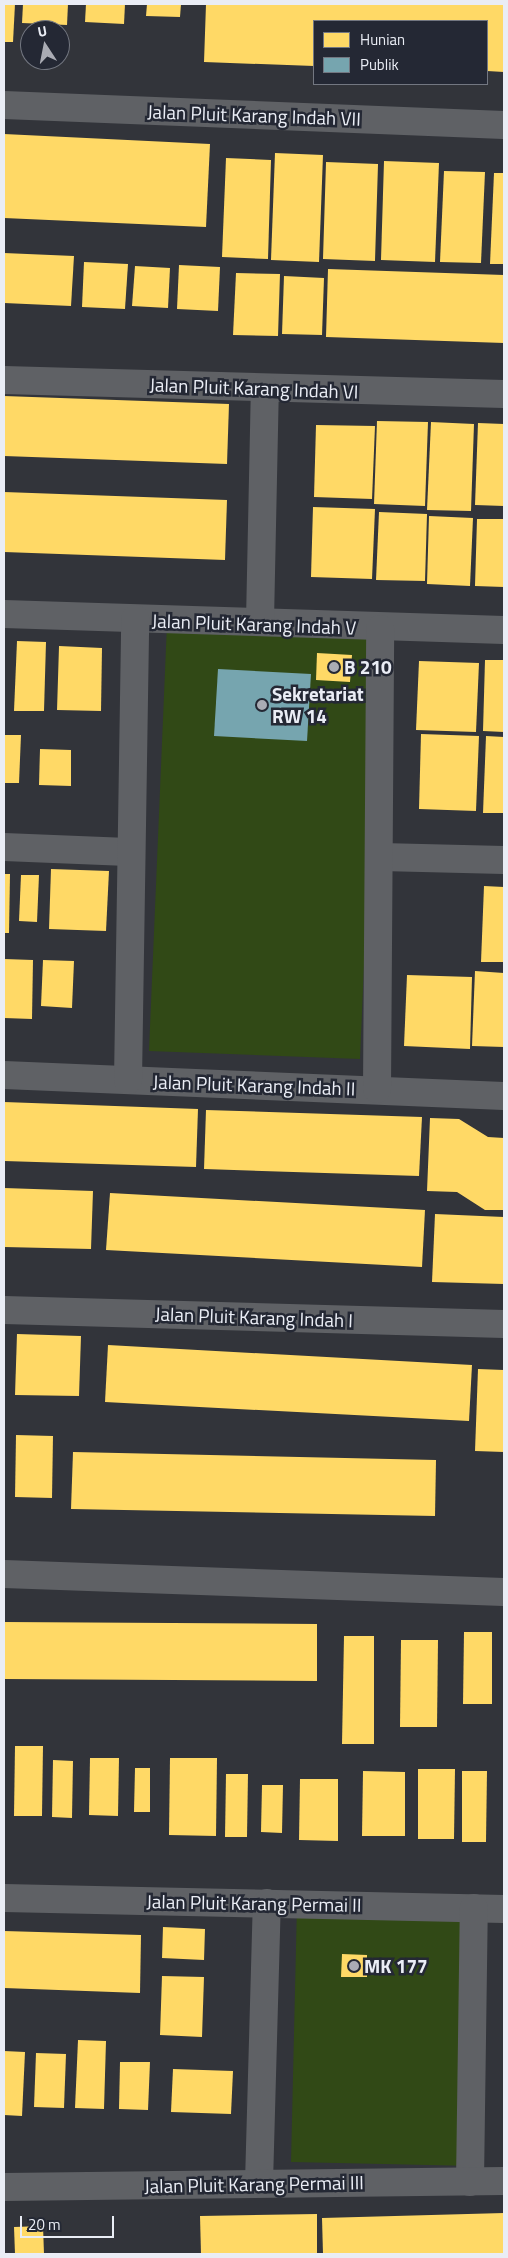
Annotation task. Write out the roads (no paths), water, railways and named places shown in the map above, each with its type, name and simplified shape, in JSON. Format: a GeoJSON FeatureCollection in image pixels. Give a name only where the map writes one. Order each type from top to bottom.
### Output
{"type":"FeatureCollection","features":[{"type":"Feature","properties":{"kind":"street","name":"Jalan Pluit Karang Indah VII"},"geometry":{"type":"LineString","coordinates":[[4,105],[504,125]]}},
{"type":"Feature","properties":{"kind":"street","name":"Jalan Pluit Karang Indah VI"},"geometry":{"type":"LineString","coordinates":[[4,380],[265,389],[504,394]]}},
{"type":"Feature","properties":{"kind":"street"},"geometry":{"type":"LineString","coordinates":[[260,621],[265,389]]}},
{"type":"Feature","properties":{"kind":"street","name":"Jalan Pluit Karang Indah V"},"geometry":{"type":"LineString","coordinates":[[4,614],[260,621],[380,629],[504,630]]}},
{"type":"Feature","properties":{"kind":"street"},"geometry":{"type":"LineString","coordinates":[[128,1080],[128,852],[135,619]]}},
{"type":"Feature","properties":{"kind":"street"},"geometry":{"type":"LineString","coordinates":[[377,1089],[381,857],[380,629]]}},
{"type":"Feature","properties":{"kind":"street"},"geometry":{"type":"LineString","coordinates":[[4,846],[128,852]]}},
{"type":"Feature","properties":{"kind":"street"},"geometry":{"type":"LineString","coordinates":[[381,857],[504,860]]}},
{"type":"Feature","properties":{"kind":"street","name":"Jalan Pluit Karang Indah II"},"geometry":{"type":"LineString","coordinates":[[4,1075],[377,1089],[504,1096]]}},
{"type":"Feature","properties":{"kind":"street","name":"Jalan Pluit Karang Indah I"},"geometry":{"type":"LineString","coordinates":[[4,1310],[504,1324]]}},
{"type":"Feature","properties":{"kind":"street"},"geometry":{"type":"LineString","coordinates":[[4,1574],[504,1592]]}},
{"type":"Feature","properties":{"kind":"street","name":"Jalan Pluit Karang Permai II"},"geometry":{"type":"LineString","coordinates":[[4,1898],[504,1909]]}},
{"type":"Feature","properties":{"kind":"street"},"geometry":{"type":"LineString","coordinates":[[260,2183],[267,1903]]}},
{"type":"Feature","properties":{"kind":"street"},"geometry":{"type":"LineString","coordinates":[[470,2182],[474,1908]]}},
{"type":"Feature","properties":{"kind":"street","name":"Jalan Pluit Karang Permai III"},"geometry":{"type":"LineString","coordinates":[[4,2187],[504,2181]]}},
{"type":"Feature","properties":{"kind":"place","name":"B 210"},"geometry":{"type":"Point","coordinates":[334,667]}},
{"type":"Feature","properties":{"kind":"place","name":"Sekretariat RW 14"},"geometry":{"type":"Point","coordinates":[262,705]}},
{"type":"Feature","properties":{"kind":"place","name":"MK 177"},"geometry":{"type":"Point","coordinates":[354,1966]}}]}
